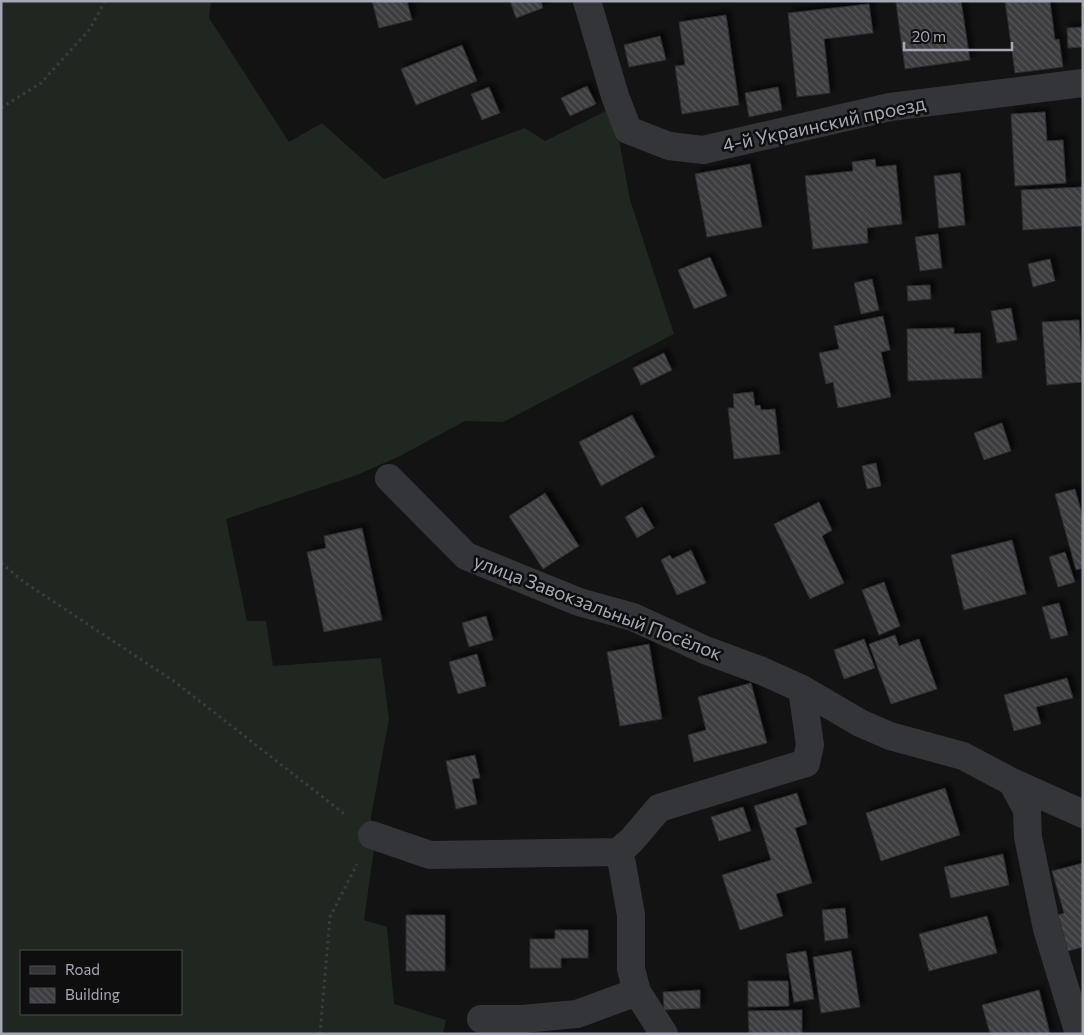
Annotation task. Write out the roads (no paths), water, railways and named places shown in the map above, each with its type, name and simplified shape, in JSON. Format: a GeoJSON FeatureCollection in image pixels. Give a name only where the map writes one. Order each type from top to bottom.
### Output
{"type":"FeatureCollection","features":[{"type":"Feature","properties":{"kind":"street","name":"4-й Украинский проезд"},"geometry":{"type":"LineString","coordinates":[[587,1],[615,96],[628,130],[669,146],[703,150],[890,106],[1083,83]]}},
{"type":"Feature","properties":{"kind":"street","name":"улица Завокзальный Посёлок"},"geometry":{"type":"LineString","coordinates":[[389,478],[466,556],[579,602],[633,617],[705,650],[762,671],[802,689],[860,723],[890,736],[963,756],[1012,782],[1083,814]]}},
{"type":"Feature","properties":{"kind":"street"},"geometry":{"type":"LineString","coordinates":[[372,835],[430,855],[618,852],[631,841],[659,808],[806,763],[810,745],[802,689]]}},
{"type":"Feature","properties":{"kind":"street"},"geometry":{"type":"LineString","coordinates":[[1012,782],[1027,810],[1028,837],[1047,929],[1080,1034]]}},
{"type":"Feature","properties":{"kind":"street"},"geometry":{"type":"LineString","coordinates":[[618,852],[631,915],[631,969],[637,992],[664,1034]]}},
{"type":"Feature","properties":{"kind":"street"},"geometry":{"type":"LineString","coordinates":[[481,1019],[522,1019],[577,1014],[637,992]]}}]}
